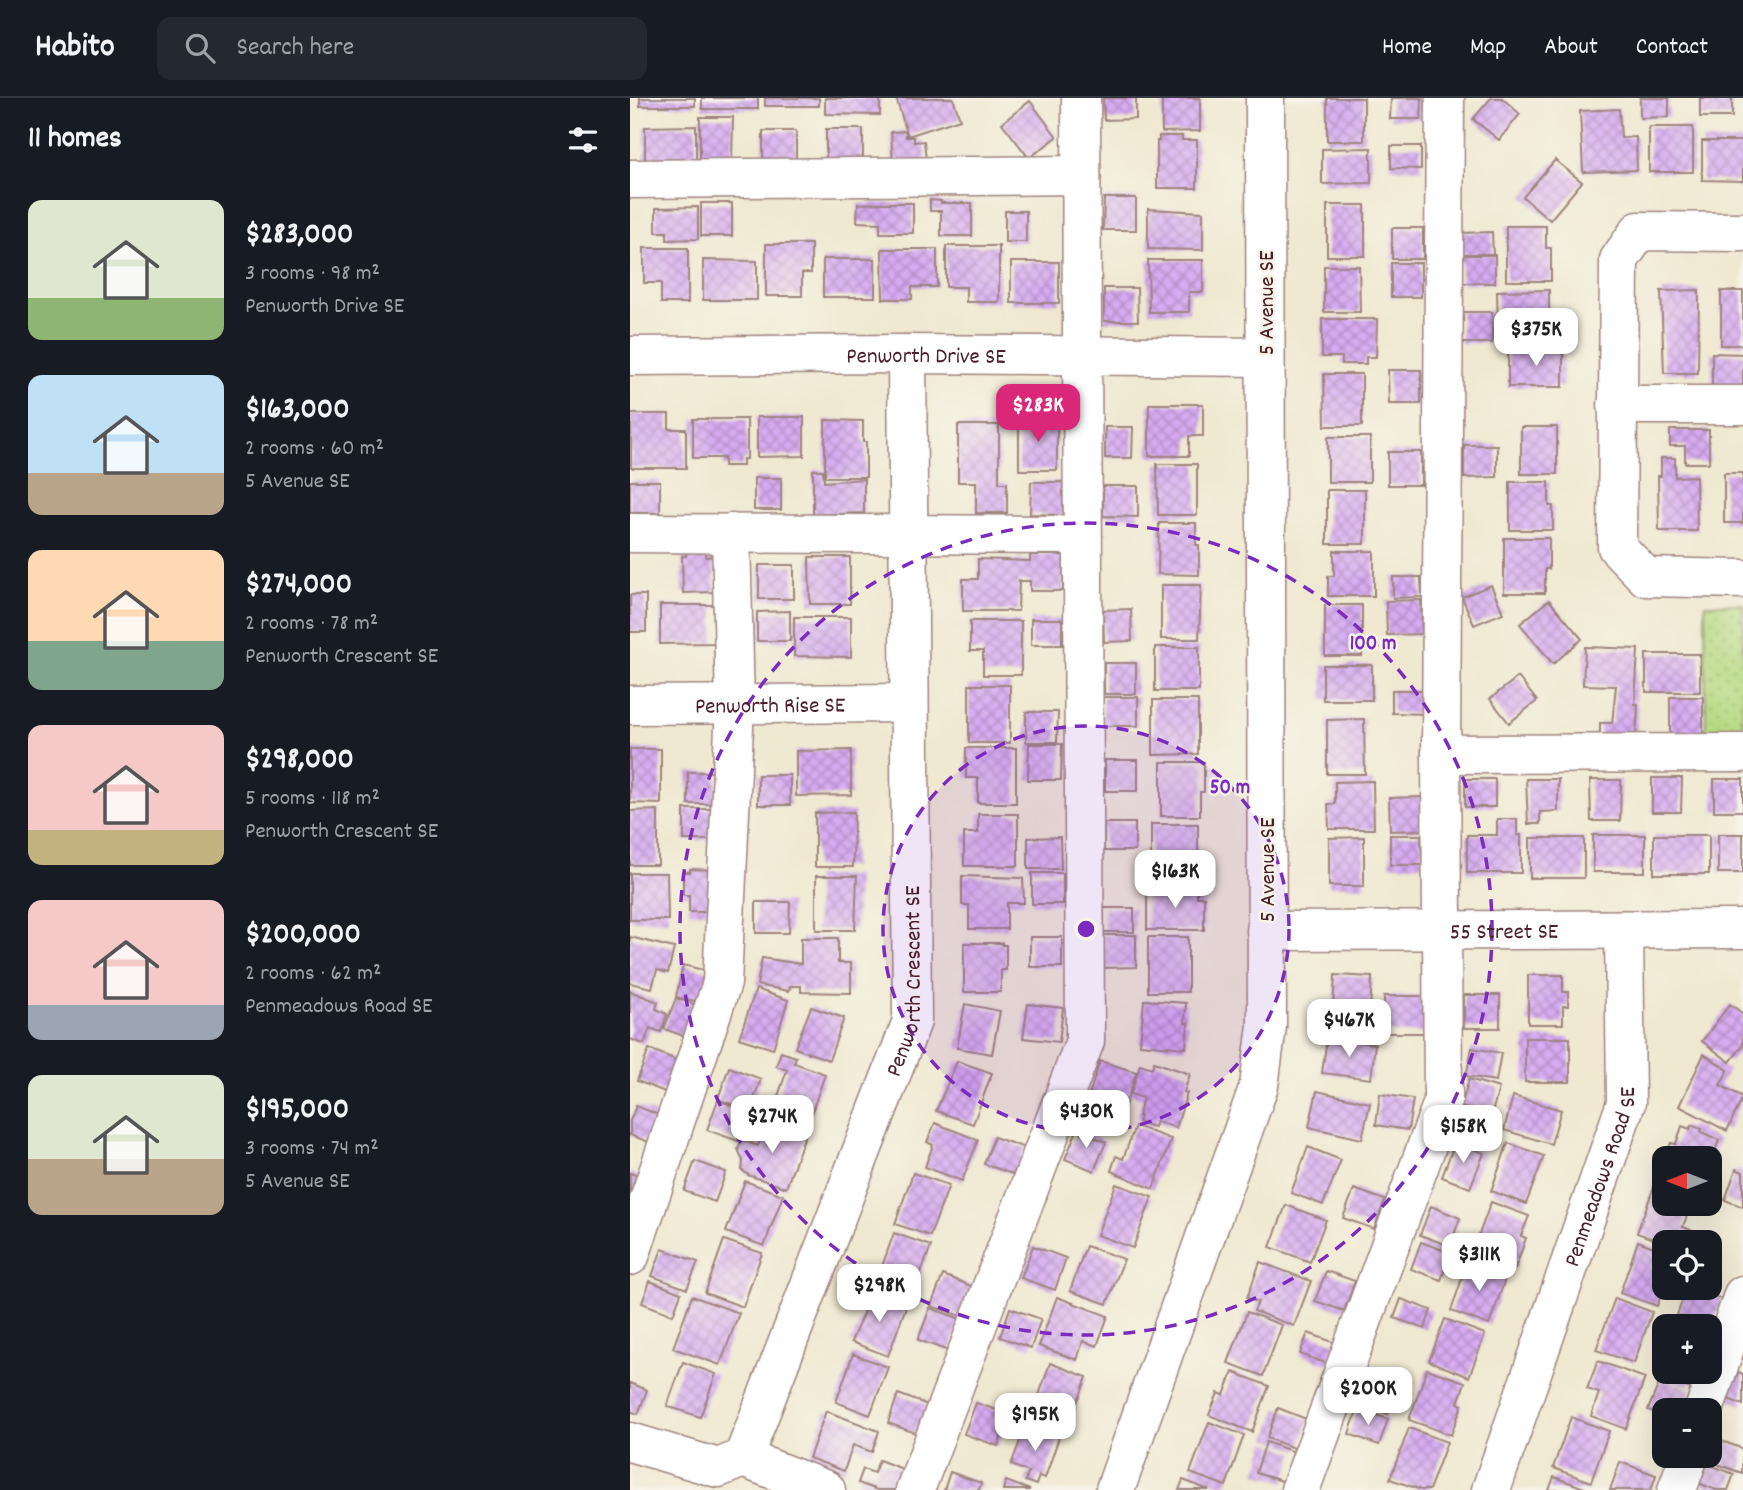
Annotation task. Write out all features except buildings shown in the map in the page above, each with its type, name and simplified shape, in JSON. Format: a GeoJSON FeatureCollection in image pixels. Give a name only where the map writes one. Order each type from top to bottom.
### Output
{"type":"FeatureCollection","features":[{"type":"Feature","properties":{"kind":"street"},"geometry":{"type":"LineString","coordinates":[[915,1490],[1085,1041],[1080,98]]}},
{"type":"Feature","properties":{"kind":"street","name":"5 Avenue SE"},"geometry":{"type":"LineString","coordinates":[[1115,1490],[1259,1086],[1267,1026],[1265,98]]}},
{"type":"Feature","properties":{"kind":"street"},"geometry":{"type":"LineString","coordinates":[[1300,1490],[1443,1102],[1441,754],[1445,98]]}},
{"type":"Feature","properties":{"kind":"street"},"geometry":{"type":"LineString","coordinates":[[630,179],[1081,175]]}},
{"type":"Feature","properties":{"kind":"street"},"geometry":{"type":"LineString","coordinates":[[1743,232],[1639,231],[1619,260],[1617,405],[1617,547],[1646,577],[1743,579]]}},
{"type":"Feature","properties":{"kind":"street","name":"Penworth Crescent SE"},"geometry":{"type":"LineString","coordinates":[[743,1458],[912,1021],[907,355]]}},
{"type":"Feature","properties":{"kind":"street","name":"Penworth Drive SE"},"geometry":{"type":"LineString","coordinates":[[630,356],[1265,357]]}},
{"type":"Feature","properties":{"kind":"street"},"geometry":{"type":"LineString","coordinates":[[1617,405],[1743,405]]}},
{"type":"Feature","properties":{"kind":"street"},"geometry":{"type":"LineString","coordinates":[[630,533],[1082,535]]}},
{"type":"Feature","properties":{"kind":"street"},"geometry":{"type":"LineString","coordinates":[[630,1256],[722,983],[735,706],[731,533]]}},
{"type":"Feature","properties":{"kind":"street","name":"Penworth Rise SE"},"geometry":{"type":"LineString","coordinates":[[630,705],[909,703]]}},
{"type":"Feature","properties":{"kind":"street"},"geometry":{"type":"LineString","coordinates":[[1441,754],[1743,753]]}},
{"type":"Feature","properties":{"kind":"street","name":"55 Street SE"},"geometry":{"type":"LineString","coordinates":[[1266,931],[1743,929]]}},
{"type":"Feature","properties":{"kind":"street","name":"Penmeadows Road SE"},"geometry":{"type":"LineString","coordinates":[[1491,1490],[1626,1103],[1624,930]]}},
{"type":"Feature","properties":{"kind":"street"},"geometry":{"type":"LineString","coordinates":[[1708,1398],[1743,1295]]}},
{"type":"Feature","properties":{"kind":"street"},"geometry":{"type":"LineString","coordinates":[[630,1442],[718,1468],[743,1458],[826,1490]]}},
{"type":"Feature","properties":{"kind":"street"},"geometry":{"type":"LineString","coordinates":[[1677,1490],[1685,1468]]}},
{"type":"Feature","properties":{"kind":"green space"},"geometry":{"type":"Polygon","coordinates":[[[1705,604],[1743,604],[1743,737],[1706,737],[1705,604]]]}}]}
